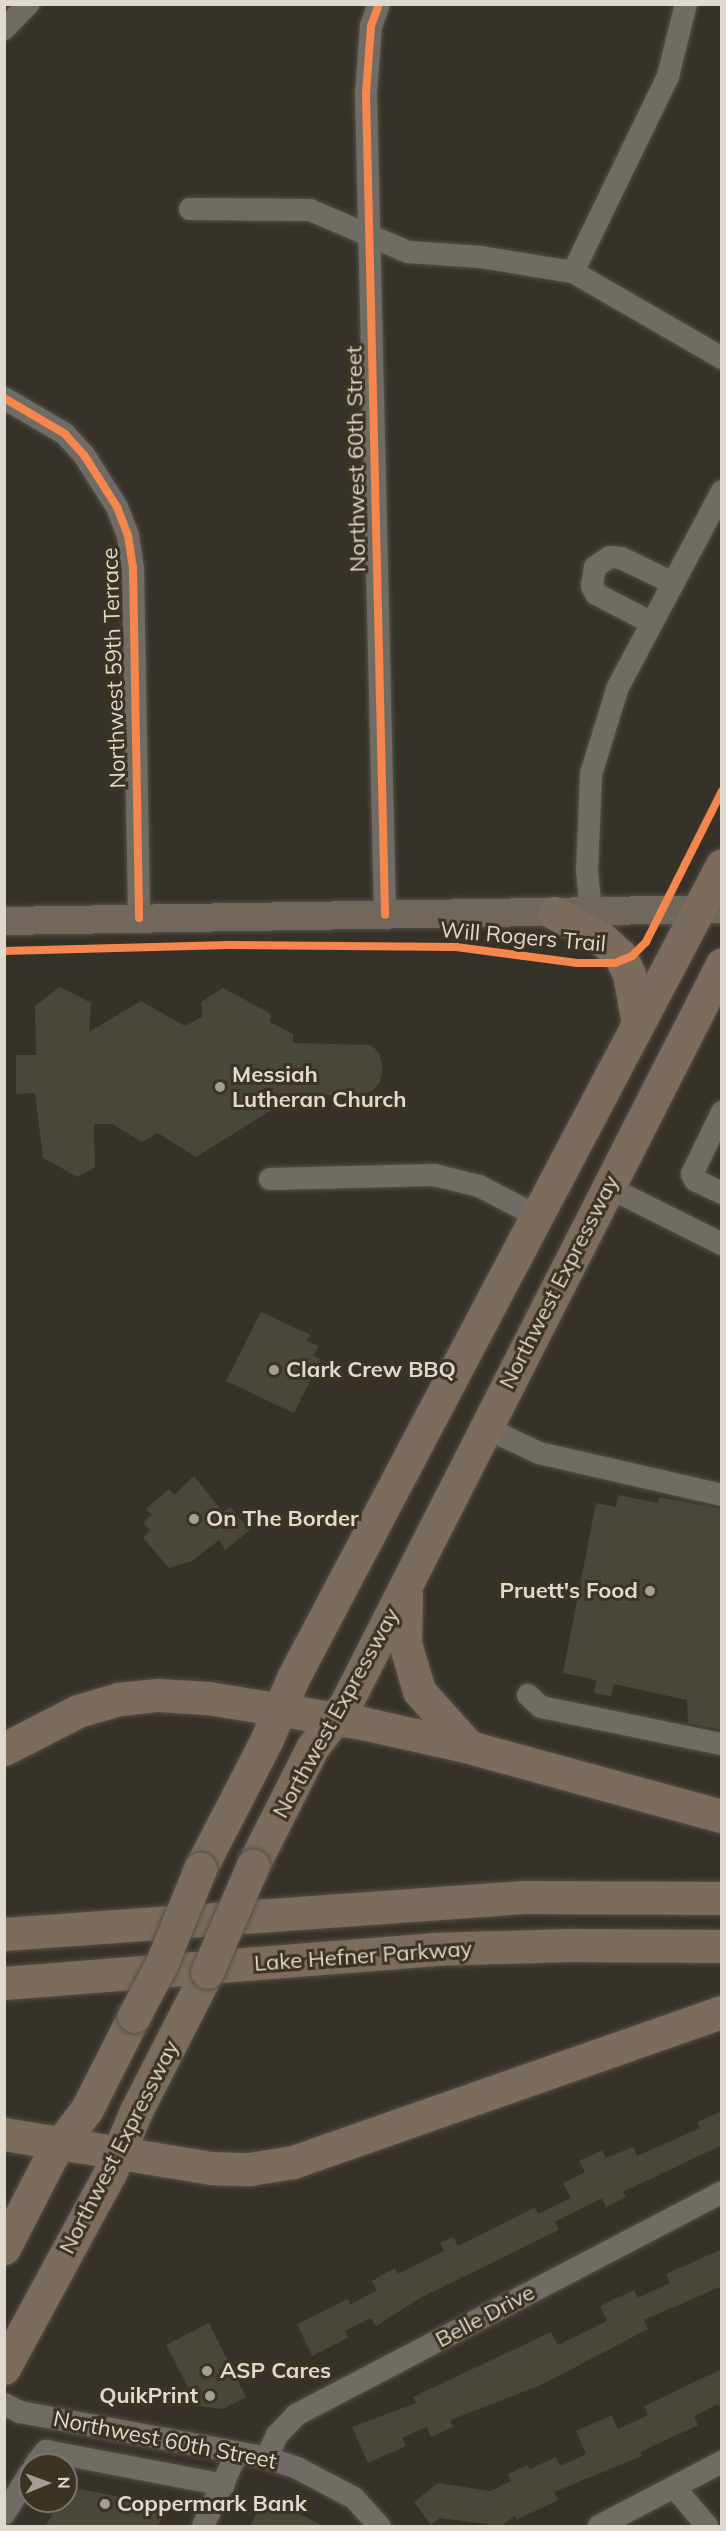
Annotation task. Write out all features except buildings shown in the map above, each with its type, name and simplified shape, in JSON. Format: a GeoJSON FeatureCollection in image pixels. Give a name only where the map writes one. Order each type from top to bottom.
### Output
{"type":"FeatureCollection","features":[{"type":"Feature","properties":{"kind":"highway","name":"Northwest Expressway"},"geometry":{"type":"LineString","coordinates":[[4,2248],[63,2142],[87,2109],[161,1965],[200,1869],[280,1709],[535,1215],[638,1024],[710,909],[722,866]]}},
{"type":"Feature","properties":{"kind":"highway"},"geometry":{"type":"LineString","coordinates":[[554,913],[601,938],[620,955],[629,974],[638,1024]]}},
{"type":"Feature","properties":{"kind":"highway","name":"Northwest Expressway"},"geometry":{"type":"LineString","coordinates":[[4,2368],[120,2151],[187,2013],[253,1865],[312,1748],[335,1718],[406,1584],[722,964]]}},
{"type":"Feature","properties":{"kind":"highway"},"geometry":{"type":"LineString","coordinates":[[406,1584],[405,1643],[409,1668],[431,1708],[469,1747]]}},
{"type":"Feature","properties":{"kind":"highway"},"geometry":{"type":"LineString","coordinates":[[4,1749],[78,1711],[119,1699],[158,1695],[280,1709],[335,1718],[469,1747],[722,1816]]}},
{"type":"Feature","properties":{"kind":"highway"},"geometry":{"type":"LineString","coordinates":[[4,1934],[524,1898],[722,1898]]}},
{"type":"Feature","properties":{"kind":"highway","name":"Lake Hefner Parkway"},"geometry":{"type":"LineString","coordinates":[[4,1983],[433,1949],[569,1945],[722,1946]]}},
{"type":"Feature","properties":{"kind":"highway"},"geometry":{"type":"LineString","coordinates":[[4,2134],[120,2151],[211,2168],[249,2169],[293,2162],[722,2012]]}},
{"type":"Feature","properties":{"kind":"main road"},"geometry":{"type":"LineString","coordinates":[[4,921],[710,909]]}},
{"type":"Feature","properties":{"kind":"street"},"geometry":{"type":"LineString","coordinates":[[4,29],[28,4]]}},
{"type":"Feature","properties":{"kind":"street","name":"Northwest 60th Street"},"geometry":{"type":"LineString","coordinates":[[378,4],[371,26],[366,94],[385,915]]}},
{"type":"Feature","properties":{"kind":"street"},"geometry":{"type":"LineString","coordinates":[[573,272],[668,76],[686,4]]}},
{"type":"Feature","properties":{"kind":"street"},"geometry":{"type":"LineString","coordinates":[[190,209],[310,210],[368,238],[408,252],[481,257],[573,272],[722,358]]}},
{"type":"Feature","properties":{"kind":"street","name":"Northwest 59th Terrace"},"geometry":{"type":"LineString","coordinates":[[4,398],[65,434],[84,455],[117,507],[128,536],[133,567],[139,918]]}},
{"type":"Feature","properties":{"kind":"street"},"geometry":{"type":"LineString","coordinates":[[591,912],[587,871],[618,687],[722,491]]}},
{"type":"Feature","properties":{"kind":"street"},"geometry":{"type":"LineString","coordinates":[[652,623],[596,594],[592,586],[595,567],[610,557],[621,558],[673,584]]}},
{"type":"Feature","properties":{"kind":"street"},"geometry":{"type":"LineString","coordinates":[[722,1112],[692,1174],[695,1180],[722,1193]]}},
{"type":"Feature","properties":{"kind":"street"},"geometry":{"type":"LineString","coordinates":[[270,1179],[434,1175],[479,1186],[535,1215]]}},
{"type":"Feature","properties":{"kind":"street"},"geometry":{"type":"LineString","coordinates":[[608,1186],[722,1244]]}},
{"type":"Feature","properties":{"kind":"street"},"geometry":{"type":"LineString","coordinates":[[484,1427],[539,1453],[722,1495]]}},
{"type":"Feature","properties":{"kind":"street"},"geometry":{"type":"LineString","coordinates":[[528,1695],[541,1707],[722,1744]]}},
{"type":"Feature","properties":{"kind":"street","name":"Belle Drive"},"geometry":{"type":"LineString","coordinates":[[267,2458],[277,2435],[296,2415],[722,2192]]}},
{"type":"Feature","properties":{"kind":"street","name":"Northwest 60th Street"},"geometry":{"type":"LineString","coordinates":[[4,2404],[20,2412],[267,2458],[297,2468],[354,2498],[380,2526]]}},
{"type":"Feature","properties":{"kind":"street"},"geometry":{"type":"LineString","coordinates":[[108,2460],[114,2431]]}},
{"type":"Feature","properties":{"kind":"street"},"geometry":{"type":"LineString","coordinates":[[44,2453],[46,2451],[60,2453]]}},
{"type":"Feature","properties":{"kind":"street"},"geometry":{"type":"LineString","coordinates":[[203,2526],[237,2453]]}},
{"type":"Feature","properties":{"kind":"street"},"geometry":{"type":"LineString","coordinates":[[78,2456],[224,2485]]}},
{"type":"Feature","properties":{"kind":"street"},"geometry":{"type":"LineString","coordinates":[[599,2526],[722,2462]]}},
{"type":"Feature","properties":{"kind":"street"},"geometry":{"type":"LineString","coordinates":[[674,2487],[707,2526]]}},
{"type":"Feature","properties":{"kind":"street"},"geometry":{"type":"LineString","coordinates":[[4,2514],[18,2492]]}},
{"type":"Feature","properties":{"kind":"cycle path"},"geometry":{"type":"LineString","coordinates":[[379,4],[371,26],[366,94],[385,915]]}},
{"type":"Feature","properties":{"kind":"cycle path"},"geometry":{"type":"LineString","coordinates":[[4,398],[65,434],[84,455],[117,507],[128,536],[133,568],[139,918]]}},
{"type":"Feature","properties":{"kind":"cycle path","name":"Will Rogers Trail"},"geometry":{"type":"LineString","coordinates":[[4,951],[229,945],[456,947],[577,963],[615,963],[632,956],[646,942],[722,791]]}},
{"type":"Feature","properties":{"kind":"place","name":"Messiah Lutheran Church"},"geometry":{"type":"Point","coordinates":[220,1087]}},
{"type":"Feature","properties":{"kind":"place","name":"Clark Crew BBQ"},"geometry":{"type":"Point","coordinates":[274,1370]}},
{"type":"Feature","properties":{"kind":"place","name":"On The Border"},"geometry":{"type":"Point","coordinates":[194,1519]}},
{"type":"Feature","properties":{"kind":"place","name":"Pruett's Food"},"geometry":{"type":"Point","coordinates":[650,1591]}},
{"type":"Feature","properties":{"kind":"place","name":"ASP Cares"},"geometry":{"type":"Point","coordinates":[207,2371]}},
{"type":"Feature","properties":{"kind":"place","name":"QuikPrint"},"geometry":{"type":"Point","coordinates":[210,2396]}},
{"type":"Feature","properties":{"kind":"place","name":"Coppermark Bank"},"geometry":{"type":"Point","coordinates":[105,2504]}}]}
